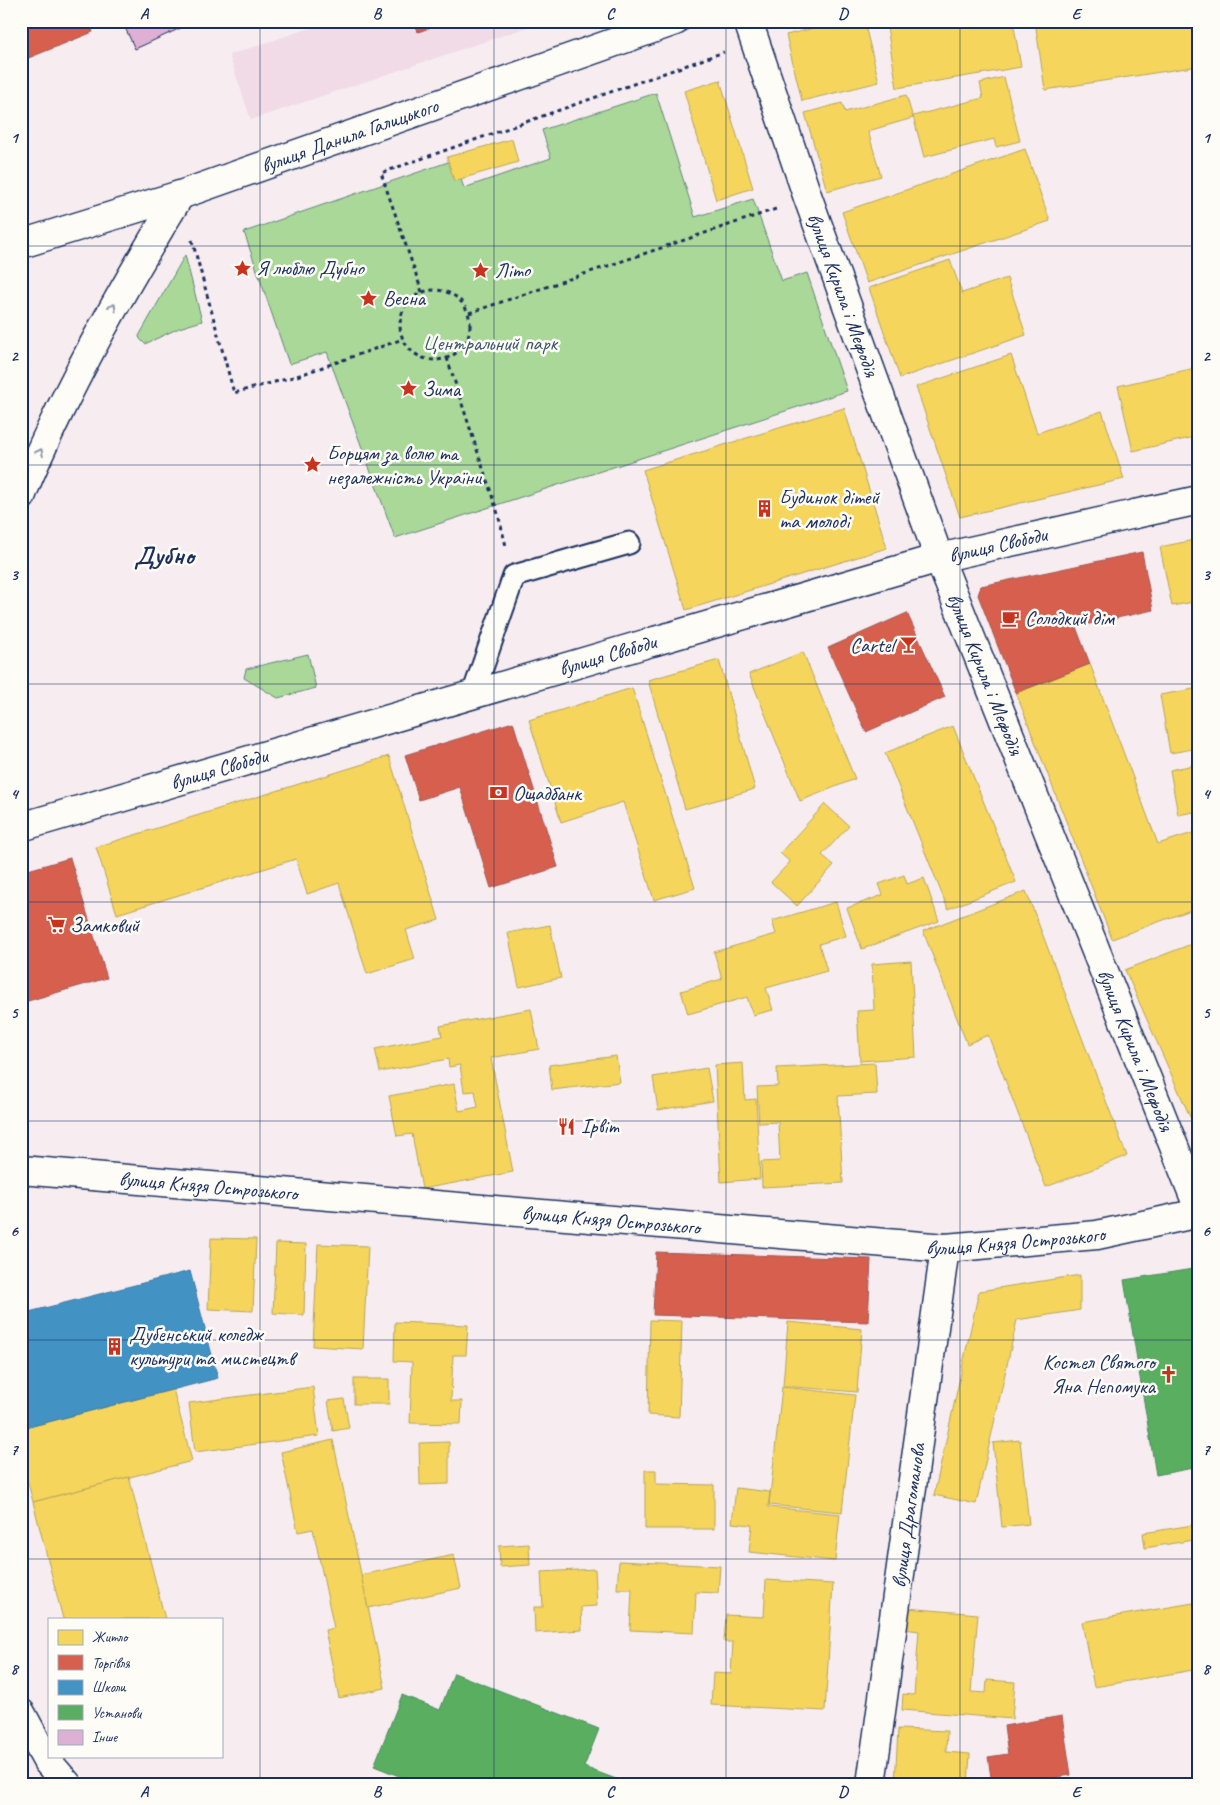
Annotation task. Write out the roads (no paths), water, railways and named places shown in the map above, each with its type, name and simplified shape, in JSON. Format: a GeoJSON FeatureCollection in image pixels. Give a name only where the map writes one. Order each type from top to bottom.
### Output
{"type":"FeatureCollection","features":[{"type":"Feature","properties":{"kind":"street","name":"вулиця Данила Галицького"},"geometry":{"type":"LineString","coordinates":[[21,244],[180,195],[675,21]]}},
{"type":"Feature","properties":{"kind":"street","name":"вулиця Кирила і Мефодія"},"geometry":{"type":"LineString","coordinates":[[751,31],[808,198],[940,558],[1199,1208]]}},
{"type":"Feature","properties":{"kind":"street"},"geometry":{"type":"LineString","coordinates":[[21,497],[29,475],[82,365],[128,280],[180,195]]}},
{"type":"Feature","properties":{"kind":"street","name":"вулиця Свободи"},"geometry":{"type":"LineString","coordinates":[[21,827],[940,558],[1199,500]]}},
{"type":"Feature","properties":{"kind":"street","name":"вулиця Князя Острозького"},"geometry":{"type":"LineString","coordinates":[[21,1170],[945,1248],[1097,1235],[1199,1213]]}},
{"type":"Feature","properties":{"kind":"street","name":"вулиця Драгоманова"},"geometry":{"type":"LineString","coordinates":[[871,1784],[945,1248]]}},
{"type":"Feature","properties":{"kind":"street"},"geometry":{"type":"LineString","coordinates":[[21,1713],[47,1760],[67,1784]]}},
{"type":"Feature","properties":{"kind":"lane"},"geometry":{"type":"LineString","coordinates":[[473,694],[514,576],[629,543]]}},
{"type":"Feature","properties":{"kind":"place","name":"Я люблю Дубно"},"geometry":{"type":"Point","coordinates":[242,268]}},
{"type":"Feature","properties":{"kind":"place","name":"Літо"},"geometry":{"type":"Point","coordinates":[481,270]}},
{"type":"Feature","properties":{"kind":"place","name":"Весна"},"geometry":{"type":"Point","coordinates":[369,298]}},
{"type":"Feature","properties":{"kind":"place","name":"Зима"},"geometry":{"type":"Point","coordinates":[408,389]}},
{"type":"Feature","properties":{"kind":"place","name":"Борцям за волю та незалежність України"},"geometry":{"type":"Point","coordinates":[313,465]}},
{"type":"Feature","properties":{"kind":"place","name":"Будинок дітей та молоді"},"geometry":{"type":"Point","coordinates":[765,509]}},
{"type":"Feature","properties":{"kind":"place","name":"Солодкий дім"},"geometry":{"type":"Point","coordinates":[1011,618]}},
{"type":"Feature","properties":{"kind":"place","name":"Cartel"},"geometry":{"type":"Point","coordinates":[908,645]}},
{"type":"Feature","properties":{"kind":"place","name":"Ощадбанк"},"geometry":{"type":"Point","coordinates":[499,793]}},
{"type":"Feature","properties":{"kind":"place","name":"Замковий"},"geometry":{"type":"Point","coordinates":[56,925]}},
{"type":"Feature","properties":{"kind":"place","name":"Ірвіт"},"geometry":{"type":"Point","coordinates":[567,1126]}},
{"type":"Feature","properties":{"kind":"place","name":"Дубенський коледж культури та мистецтв"},"geometry":{"type":"Point","coordinates":[115,1346]}},
{"type":"Feature","properties":{"kind":"place","name":"Костел Святого Яна Непомука"},"geometry":{"type":"Point","coordinates":[1169,1374]}},
{"type":"Feature","properties":{"kind":"district","name":"Дубно"},"geometry":{"type":"Point","coordinates":[164,555]}},
{"type":"Feature","properties":{"kind":"park label","name":"Центральний парк"},"geometry":{"type":"Point","coordinates":[490,343]}}]}
